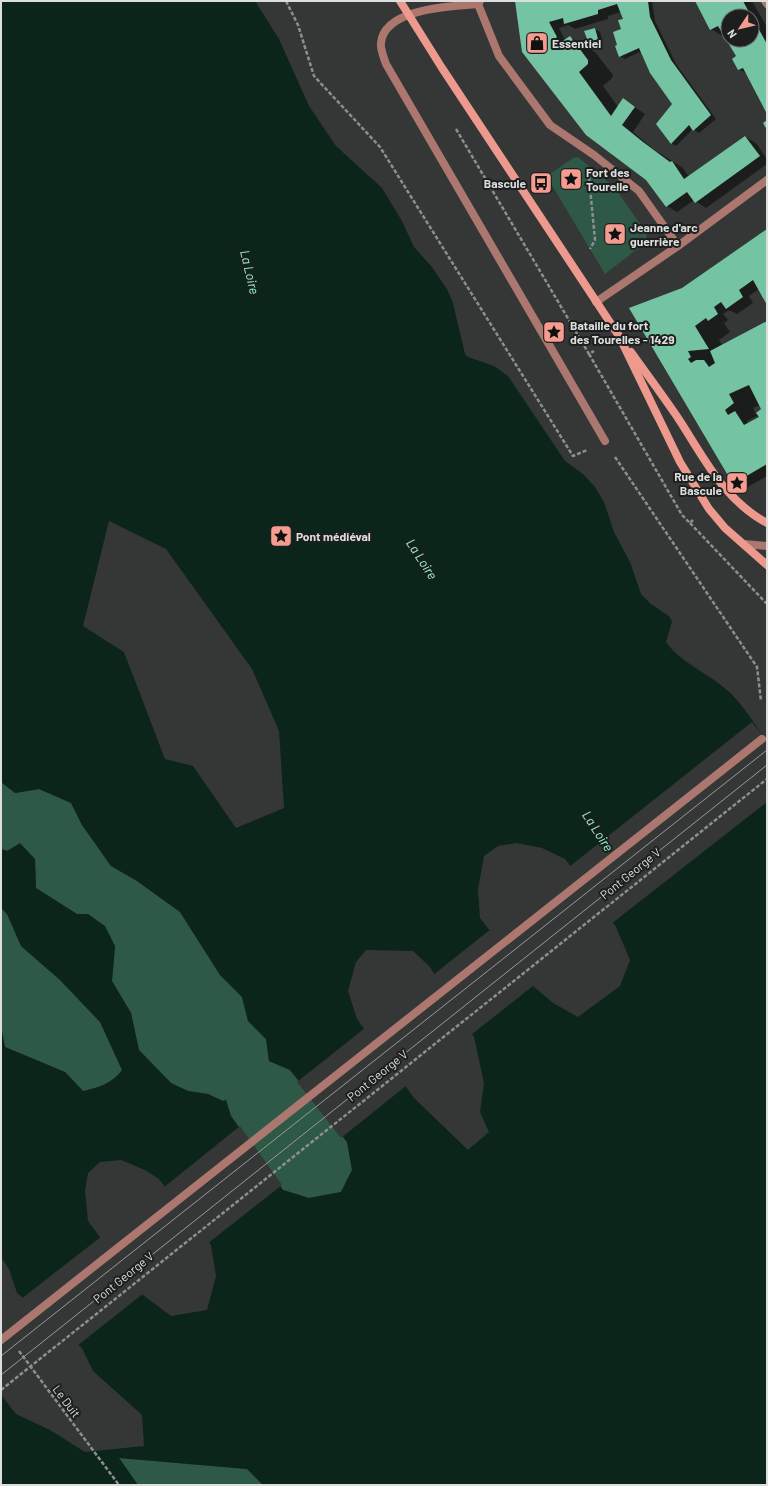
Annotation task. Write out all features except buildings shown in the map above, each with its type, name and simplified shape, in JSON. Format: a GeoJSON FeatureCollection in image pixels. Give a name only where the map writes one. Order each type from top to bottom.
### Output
{"type":"FeatureCollection","features":[{"type":"Feature","properties":{"kind":"main road"},"geometry":{"type":"LineString","coordinates":[[400,1],[618,336],[675,414],[729,495],[754,516],[767,523]]}},
{"type":"Feature","properties":{"kind":"main road"},"geometry":{"type":"LineString","coordinates":[[618,336],[680,462],[709,508],[725,528],[767,565]]}},
{"type":"Feature","properties":{"kind":"street"},"geometry":{"type":"LineString","coordinates":[[605,441],[386,64],[381,43],[388,27],[408,15],[432,8],[479,2],[500,56],[550,125],[594,155],[639,190],[678,246]]}},
{"type":"Feature","properties":{"kind":"street"},"geometry":{"type":"LineString","coordinates":[[596,302],[678,246],[767,180]]}},
{"type":"Feature","properties":{"kind":"street"},"geometry":{"type":"LineString","coordinates":[[744,544],[767,546]]}},
{"type":"Feature","properties":{"kind":"street","name":"Pont George V"},"geometry":{"type":"LineString","coordinates":[[1,1340],[762,740]]}},
{"type":"Feature","properties":{"kind":"path"},"geometry":{"type":"LineString","coordinates":[[286,1],[298,25],[314,76],[380,147],[573,456],[605,441],[757,668],[761,701]]}},
{"type":"Feature","properties":{"kind":"path"},"geometry":{"type":"LineString","coordinates":[[453,124],[682,515],[767,604]]}},
{"type":"Feature","properties":{"kind":"path"},"geometry":{"type":"LineString","coordinates":[[588,170],[595,240],[590,249]]}},
{"type":"Feature","properties":{"kind":"path"},"geometry":{"type":"LineString","coordinates":[[589,354],[594,351]]}},
{"type":"Feature","properties":{"kind":"path"},"geometry":{"type":"LineString","coordinates":[[690,523],[697,518]]}},
{"type":"Feature","properties":{"kind":"path","name":"Pont George V"},"geometry":{"type":"LineString","coordinates":[[1,1390],[767,779]]}},
{"type":"Feature","properties":{"kind":"path","name":"Le Duit"},"geometry":{"type":"LineString","coordinates":[[15,1346],[119,1485]]}},
{"type":"Feature","properties":{"kind":"shaded area"},"geometry":{"type":"Polygon","coordinates":[[[578,157],[615,188],[647,234],[645,243],[605,274],[550,182],[550,174],[573,158],[578,157]]]}},
{"type":"Feature","properties":{"kind":"shaded area"},"geometry":{"type":"Polygon","coordinates":[[[1,782],[15,793],[39,789],[71,803],[82,825],[111,866],[137,881],[180,912],[220,975],[242,997],[248,1021],[266,1039],[269,1061],[290,1070],[347,1142],[352,1170],[341,1192],[309,1198],[283,1190],[231,1116],[226,1100],[223,1101],[208,1094],[188,1091],[171,1083],[139,1050],[131,1013],[112,981],[115,946],[88,914],[77,914],[36,888],[35,859],[1,849],[1,782]]]}},
{"type":"Feature","properties":{"kind":"shaded area"},"geometry":{"type":"Polygon","coordinates":[[[1,908],[7,914],[21,946],[60,980],[100,1022],[122,1070],[110,1082],[83,1091],[65,1072],[5,1047],[1,1026],[1,908]]]}},
{"type":"Feature","properties":{"kind":"shaded area"},"geometry":{"type":"Polygon","coordinates":[[[119,1458],[247,1469],[263,1485],[138,1485],[119,1458]]]}},
{"type":"Feature","properties":{"kind":"water","name":"La Loire"},"geometry":{"type":"Polygon","coordinates":[[[1,1],[255,1],[279,39],[309,106],[336,146],[382,188],[402,221],[414,247],[432,267],[447,289],[453,303],[465,354],[468,357],[494,366],[508,376],[565,461],[583,474],[595,487],[604,502],[614,532],[630,562],[641,594],[651,604],[670,617],[672,622],[666,642],[679,656],[727,690],[743,708],[767,741],[767,1485],[263,1485],[247,1469],[119,1458],[138,1485],[1,1485],[1,1395],[16,1414],[50,1430],[85,1452],[144,1446],[142,1415],[93,1371],[82,1348],[17,1293],[9,1269],[1,1257],[1,1026],[5,1047],[65,1072],[83,1091],[110,1082],[122,1070],[100,1022],[60,980],[21,946],[7,914],[1,908],[1,849],[7,851],[20,843],[35,859],[36,888],[77,914],[88,914],[105,926],[115,946],[112,981],[131,1013],[139,1050],[171,1083],[188,1091],[208,1094],[223,1101],[226,1100],[231,1116],[283,1190],[309,1198],[341,1192],[352,1170],[347,1142],[290,1070],[269,1061],[266,1039],[248,1021],[242,997],[220,975],[180,912],[137,881],[111,866],[82,825],[71,803],[39,789],[15,793],[1,782],[1,1]],[[109,521],[83,626],[124,652],[165,759],[193,766],[236,828],[284,808],[279,731],[252,669],[166,549],[109,521]],[[517,843],[498,846],[484,856],[478,890],[480,918],[533,986],[553,1003],[578,1017],[620,986],[630,960],[616,927],[565,859],[542,848],[517,843]],[[366,950],[356,962],[348,991],[357,1019],[414,1098],[468,1150],[489,1132],[480,1112],[484,1083],[474,1037],[430,967],[413,951],[366,950]],[[121,1160],[100,1162],[88,1173],[85,1191],[88,1221],[143,1295],[171,1316],[207,1310],[216,1276],[211,1245],[159,1179],[145,1170],[121,1160]]]}},
{"type":"Feature","properties":{"kind":"pier"},"geometry":{"type":"Polygon","coordinates":[[[752,722],[767,741],[767,802],[611,924],[569,867],[752,722]]]}},
{"type":"Feature","properties":{"kind":"pier"},"geometry":{"type":"Polygon","coordinates":[[[491,929],[534,985],[471,1035],[433,975],[491,929]]]}},
{"type":"Feature","properties":{"kind":"pier"},"geometry":{"type":"Polygon","coordinates":[[[365,1028],[407,1085],[341,1138],[297,1082],[365,1028]]]}},
{"type":"Feature","properties":{"kind":"pier"},"geometry":{"type":"Polygon","coordinates":[[[240,1126],[282,1185],[207,1244],[163,1188],[240,1126]]]}},
{"type":"Feature","properties":{"kind":"pier"},"geometry":{"type":"Polygon","coordinates":[[[102,1236],[144,1293],[77,1346],[21,1299],[102,1236]]]}},
{"type":"Feature","properties":{"kind":"tram line"},"geometry":{"type":"LineString","coordinates":[[1,1356],[767,750]]}},
{"type":"Feature","properties":{"kind":"tram line"},"geometry":{"type":"LineString","coordinates":[[1,1375],[767,765]]}},
{"type":"Feature","properties":{"kind":"place","name":"Essentiel"},"geometry":{"type":"Point","coordinates":[537,43]}},
{"type":"Feature","properties":{"kind":"place","name":"Fort des Tourelle"},"geometry":{"type":"Point","coordinates":[571,179]}},
{"type":"Feature","properties":{"kind":"place","name":"Bascule"},"geometry":{"type":"Point","coordinates":[541,183]}},
{"type":"Feature","properties":{"kind":"place","name":"Jeanne d'arc guerrière"},"geometry":{"type":"Point","coordinates":[615,234]}},
{"type":"Feature","properties":{"kind":"place","name":"Bataille du fort des Tourelles - 1429"},"geometry":{"type":"Point","coordinates":[554,332]}},
{"type":"Feature","properties":{"kind":"place","name":"Rue de la Bascule"},"geometry":{"type":"Point","coordinates":[737,483]}},
{"type":"Feature","properties":{"kind":"place","name":"Pont médiéval"},"geometry":{"type":"Point","coordinates":[281,536]}}]}
